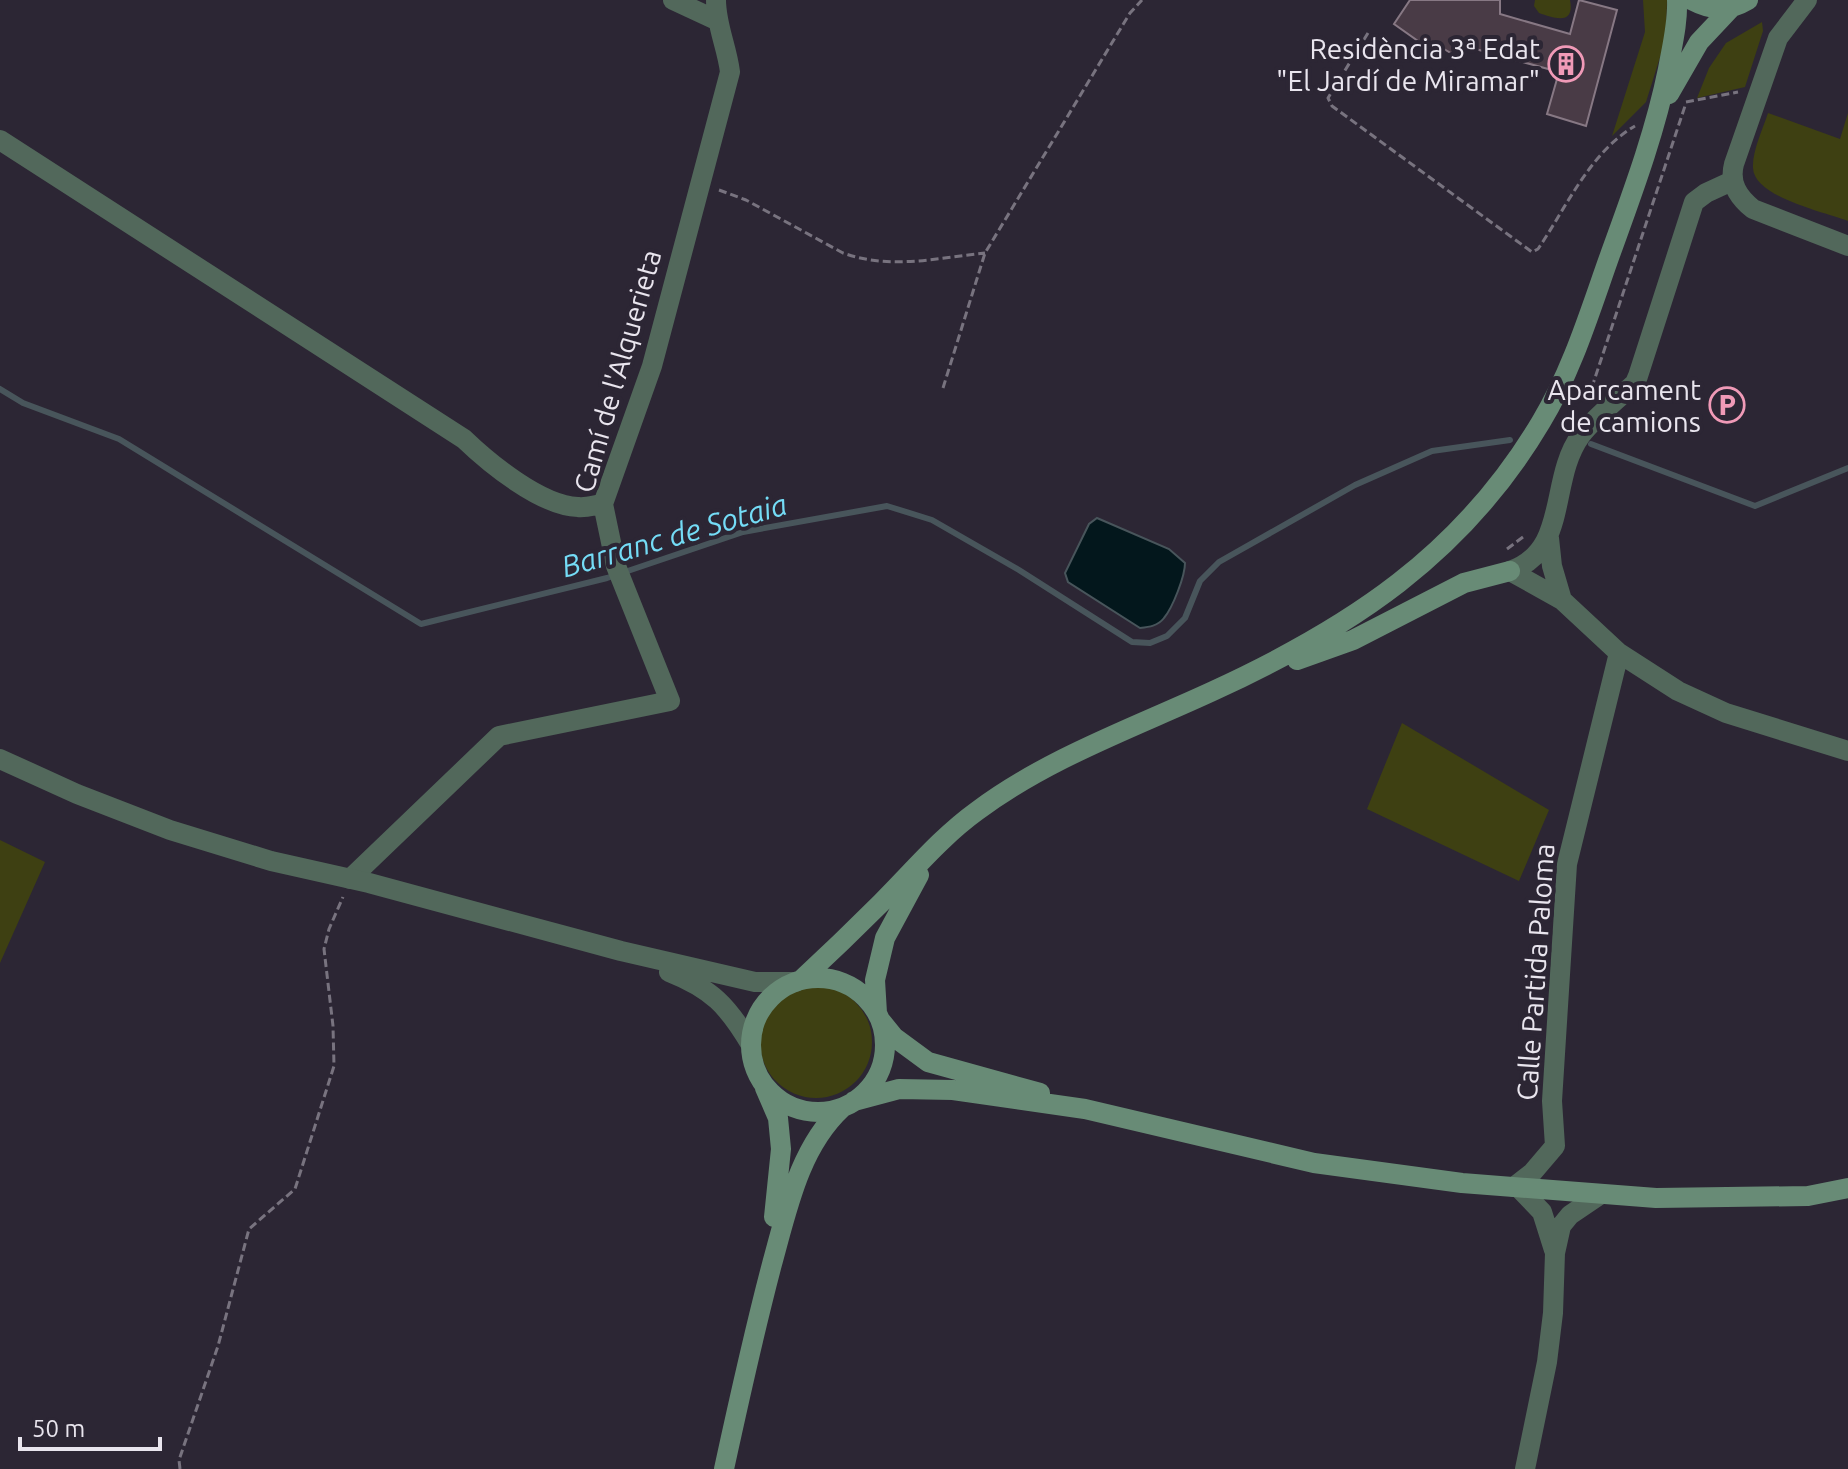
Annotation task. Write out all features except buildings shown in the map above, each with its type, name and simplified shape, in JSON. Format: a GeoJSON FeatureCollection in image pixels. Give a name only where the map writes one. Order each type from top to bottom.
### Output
{"type":"FeatureCollection","features":[{"type":"Feature","properties":{"kind":"main road"},"geometry":{"type":"LineString","coordinates":[[760,1309],[779,1185],[781,1149],[778,1118],[756,1071],[751,1045],[757,1017],[774,993],[798,981],[940,842],[977,811],[1015,786],[1077,753],[1261,667],[1340,625],[1391,591],[1446,545],[1499,483],[1541,422],[1564,375],[1586,322],[1658,117],[1673,43],[1677,0]]}},
{"type":"Feature","properties":{"kind":"main road"},"geometry":{"type":"LineString","coordinates":[[1691,0],[1720,10],[1740,4]]}},
{"type":"Feature","properties":{"kind":"main road"},"geometry":{"type":"LineString","coordinates":[[1658,117],[1699,42],[1740,4]]}},
{"type":"Feature","properties":{"kind":"main road"},"geometry":{"type":"LineString","coordinates":[[1261,667],[1294,661],[1353,640],[1464,583],[1510,571]]}},
{"type":"Feature","properties":{"kind":"main road"},"geometry":{"type":"LineString","coordinates":[[724,1469],[760,1309],[791,1194],[824,1127],[862,1096],[878,1077],[886,1047],[875,980],[885,938],[940,842]]}},
{"type":"Feature","properties":{"kind":"main road"},"geometry":{"type":"LineString","coordinates":[[798,981],[826,978],[850,986],[871,1003],[894,1037],[928,1062],[1017,1085],[1085,1109]]}},
{"type":"Feature","properties":{"kind":"main road"},"geometry":{"type":"LineString","coordinates":[[762,1081],[778,1099],[798,1110],[828,1112],[899,1089],[953,1090],[1085,1109],[1314,1163],[1462,1183],[1656,1198],[1808,1196],[1848,1188]]}},
{"type":"Feature","properties":{"kind":"street"},"geometry":{"type":"LineString","coordinates":[[673,0],[716,10]]}},
{"type":"Feature","properties":{"kind":"street"},"geometry":{"type":"LineString","coordinates":[[1820,0],[1804,5],[1778,38],[1734,164],[1732,181],[1740,197],[1753,209],[1848,246]]}},
{"type":"Feature","properties":{"kind":"street","name":"Camí de l'Alquerieta"},"geometry":{"type":"LineString","coordinates":[[350,879],[499,736],[670,701],[619,576],[603,504],[652,366],[730,72],[716,10]]}},
{"type":"Feature","properties":{"kind":"street"},"geometry":{"type":"LineString","coordinates":[[0,140],[464,439],[495,469],[546,497],[576,507],[603,504]]}},
{"type":"Feature","properties":{"kind":"street"},"geometry":{"type":"LineString","coordinates":[[1562,600],[1552,566],[1549,538],[1564,471],[1582,433],[1635,383],[1642,385],[1691,208],[1699,197],[1732,181]]}},
{"type":"Feature","properties":{"kind":"street"},"geometry":{"type":"LineString","coordinates":[[1510,571],[1531,561],[1549,538]]}},
{"type":"Feature","properties":{"kind":"street"},"geometry":{"type":"LineString","coordinates":[[1510,571],[1562,600],[1619,653],[1702,703],[1848,751]]}},
{"type":"Feature","properties":{"kind":"street","name":"Calle Partida Paloma"},"geometry":{"type":"LineString","coordinates":[[1516,1187],[1555,1146],[1552,1101],[1567,864],[1619,653]]}},
{"type":"Feature","properties":{"kind":"street"},"geometry":{"type":"LineString","coordinates":[[0,759],[77,794],[170,830],[271,861],[621,951],[755,982],[798,981]]}},
{"type":"Feature","properties":{"kind":"street"},"geometry":{"type":"LineString","coordinates":[[621,951],[697,984],[732,1013],[751,1045]]}},
{"type":"Feature","properties":{"kind":"street"},"geometry":{"type":"LineString","coordinates":[[1516,1187],[1542,1212],[1555,1253]]}},
{"type":"Feature","properties":{"kind":"street"},"geometry":{"type":"LineString","coordinates":[[1525,1469],[1547,1362],[1555,1253],[1561,1226],[1570,1215],[1601,1194]]}},
{"type":"Feature","properties":{"kind":"path"},"geometry":{"type":"LineString","coordinates":[[943,388],[985,253],[1130,13],[1142,0]]}},
{"type":"Feature","properties":{"kind":"path"},"geometry":{"type":"LineString","coordinates":[[1368,33],[1328,98],[1332,106],[1532,252],[1538,249],[1588,172],[1613,143],[1637,124],[1658,117]]}},
{"type":"Feature","properties":{"kind":"path"},"geometry":{"type":"LineString","coordinates":[[1686,102],[1760,88]]}},
{"type":"Feature","properties":{"kind":"path"},"geometry":{"type":"LineString","coordinates":[[1587,404],[1692,89]]}},
{"type":"Feature","properties":{"kind":"path"},"geometry":{"type":"LineString","coordinates":[[700,184],[746,200],[859,259],[891,263],[985,253]]}},
{"type":"Feature","properties":{"kind":"path"},"geometry":{"type":"LineString","coordinates":[[1510,571],[1504,557],[1508,548],[1527,535]]}},
{"type":"Feature","properties":{"kind":"path"},"geometry":{"type":"LineString","coordinates":[[180,1469],[179,1460],[218,1346],[249,1229],[295,1189],[334,1066],[333,1026],[324,949],[350,879]]}},
{"type":"Feature","properties":{"kind":"shaded area"},"geometry":{"type":"Polygon","coordinates":[[[1535,0],[1570,0],[1571,8],[1566,17],[1551,17],[1539,13],[1534,6],[1535,0]]]}},
{"type":"Feature","properties":{"kind":"shaded area"},"geometry":{"type":"Polygon","coordinates":[[[1643,0],[1667,0],[1666,38],[1646,102],[1612,136],[1645,32],[1643,0]]]}},
{"type":"Feature","properties":{"kind":"shaded area"},"geometry":{"type":"Polygon","coordinates":[[[1762,22],[1763,31],[1745,87],[1697,98],[1709,68],[1726,43],[1762,22]]]}},
{"type":"Feature","properties":{"kind":"shaded area"},"geometry":{"type":"Polygon","coordinates":[[[1768,113],[1840,139],[1848,113],[1848,221],[1777,195],[1756,178],[1754,154],[1768,113]]]}},
{"type":"Feature","properties":{"kind":"shaded area"},"geometry":{"type":"Polygon","coordinates":[[[1097,518],[1169,549],[1185,563],[1175,599],[1159,623],[1140,628],[1068,582],[1065,573],[1089,524],[1097,518]]]}},
{"type":"Feature","properties":{"kind":"shaded area"},"geometry":{"type":"Polygon","coordinates":[[[1402,723],[1549,810],[1519,881],[1367,809],[1402,723]]]}},
{"type":"Feature","properties":{"kind":"shaded area"},"geometry":{"type":"Polygon","coordinates":[[[0,840],[45,862],[0,963],[0,840]]]}},
{"type":"Feature","properties":{"kind":"shaded area"},"geometry":{"type":"Polygon","coordinates":[[[816,986],[837,990],[856,1002],[868,1021],[872,1042],[868,1063],[856,1082],[837,1094],[816,1098],[795,1094],[776,1082],[764,1063],[760,1042],[764,1021],[776,1002],[795,990],[816,986]]]}},
{"type":"Feature","properties":{"kind":"waterway","name":"Barranc de Sotaia"},"geometry":{"type":"LineString","coordinates":[[0,389],[23,403],[119,439],[421,624],[607,578],[743,532],[887,506],[932,520],[1019,570],[1132,642],[1150,643],[1167,636],[1185,618],[1200,581],[1219,562],[1355,485],[1432,451],[1510,440]]}},
{"type":"Feature","properties":{"kind":"waterway","name":"Barranc de Sotaia"},"geometry":{"type":"LineString","coordinates":[[1591,444],[1755,506],[1848,468]]}},
{"type":"Feature","properties":{"kind":"place","name":"Residència 3ª Edat \"El Jardí de Miramar\""},"geometry":{"type":"Point","coordinates":[1566,64]}},
{"type":"Feature","properties":{"kind":"place","name":"Aparcament de camions"},"geometry":{"type":"Point","coordinates":[1727,405]}}]}
